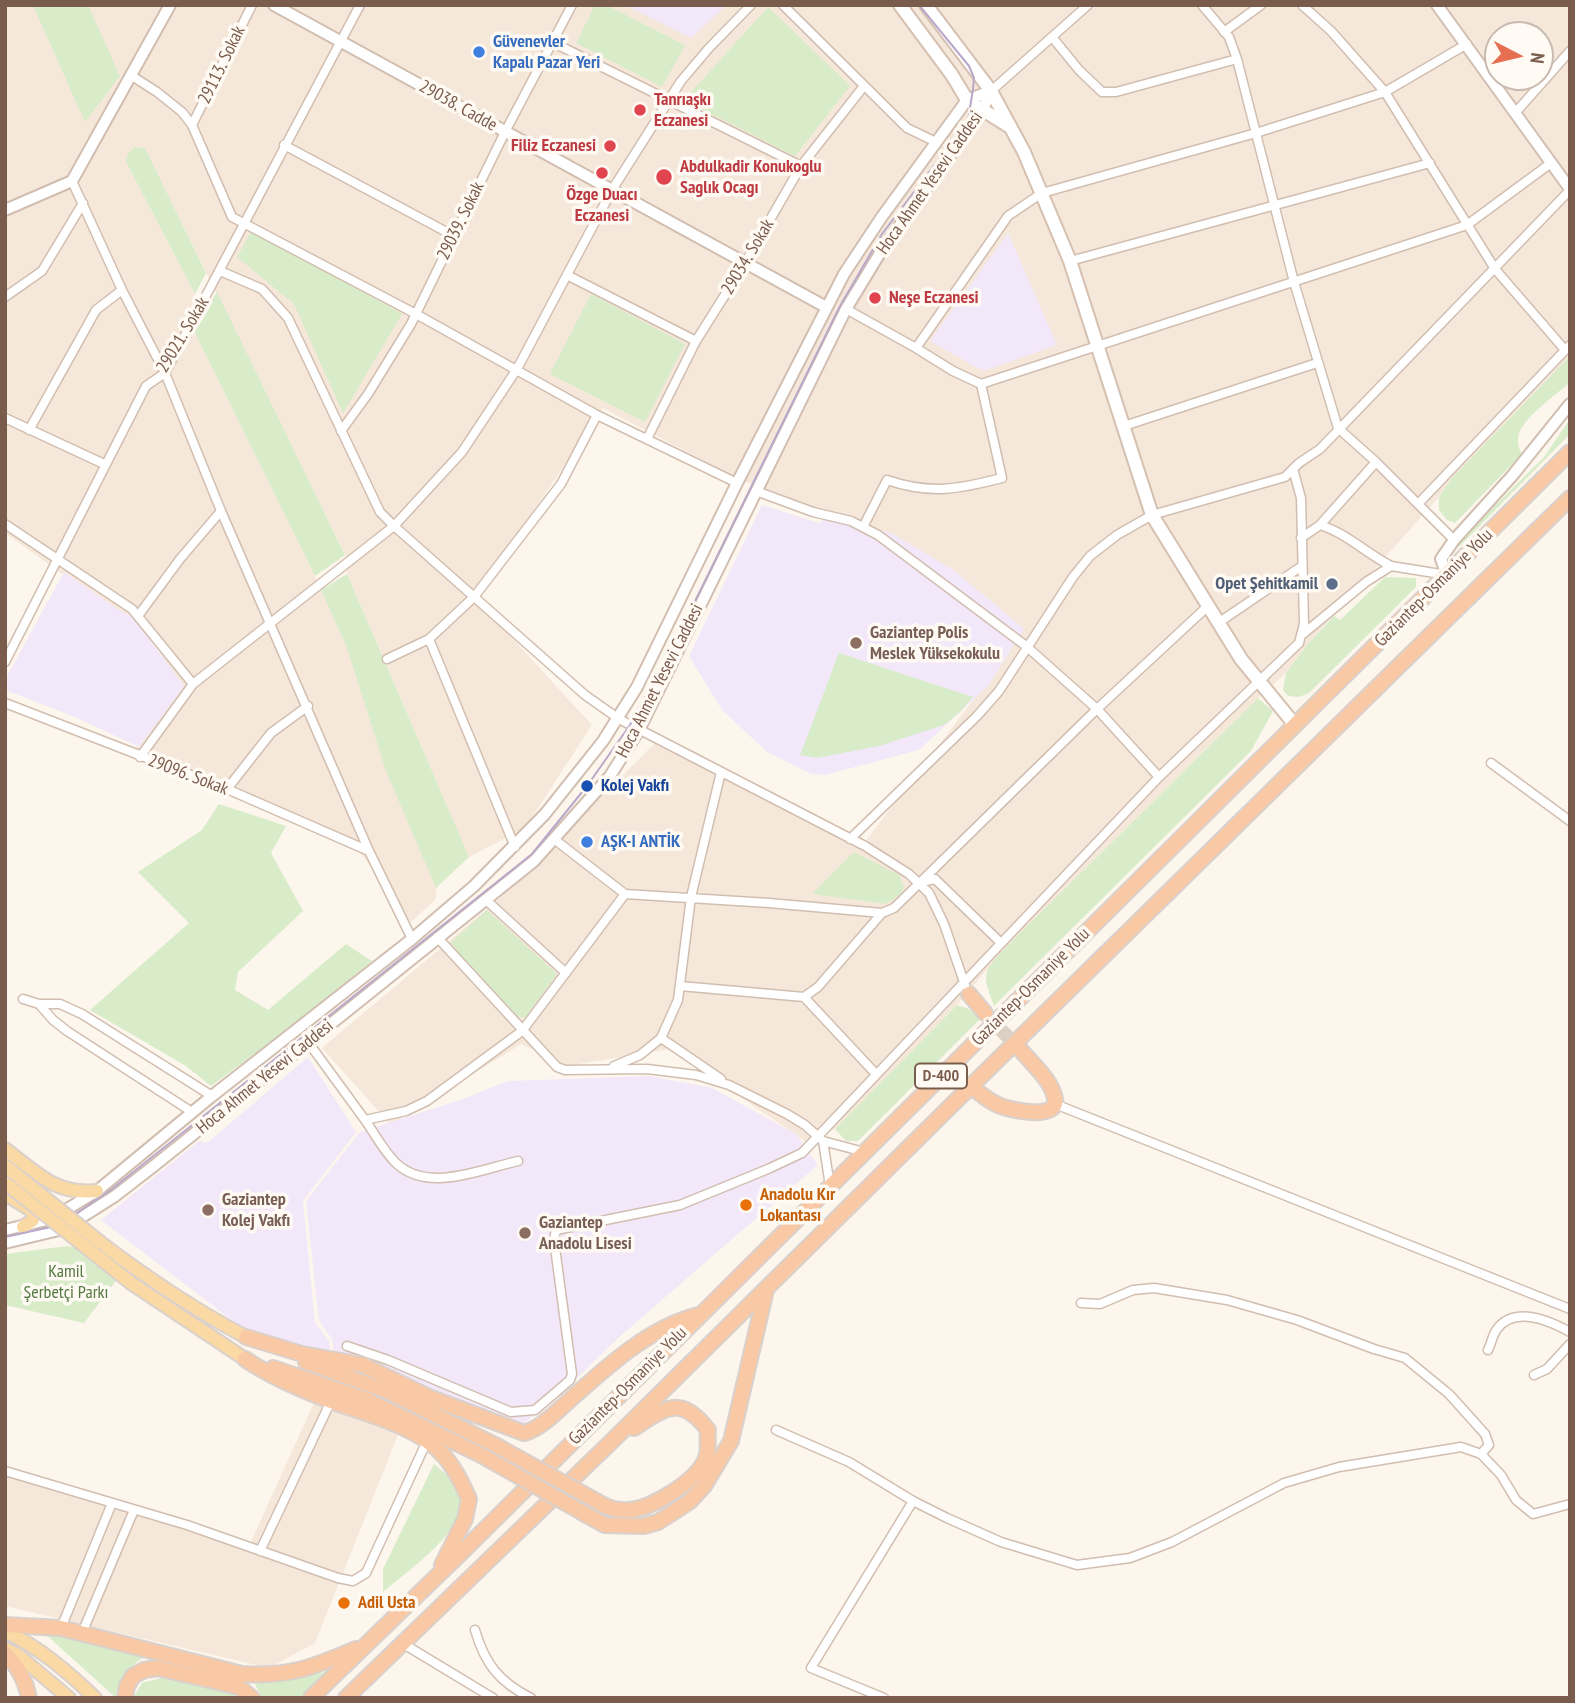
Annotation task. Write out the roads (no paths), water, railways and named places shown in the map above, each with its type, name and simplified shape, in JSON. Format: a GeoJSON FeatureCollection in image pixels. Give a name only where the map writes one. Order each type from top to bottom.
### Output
{"type":"FeatureCollection","features":[{"type":"Feature","properties":{"kind":"highway","name":"Gaziantep-Osmaniye Yolu"},"geometry":{"type":"LineString","coordinates":[[311,1698],[1570,452]]}},
{"type":"Feature","properties":{"kind":"highway","name":"Gaziantep-Osmaniye Yolu"},"geometry":{"type":"LineString","coordinates":[[346,1698],[612,1441],[1570,498]]}},
{"type":"Feature","properties":{"kind":"highway"},"geometry":{"type":"LineString","coordinates":[[966,988],[985,1013]]}},
{"type":"Feature","properties":{"kind":"highway"},"geometry":{"type":"LineString","coordinates":[[971,1086],[981,1095],[1008,1110],[1045,1111],[1055,1104],[1051,1087],[1020,1049]]}},
{"type":"Feature","properties":{"kind":"highway"},"geometry":{"type":"LineString","coordinates":[[245,1359],[366,1400],[481,1455],[605,1525],[644,1526],[658,1522],[689,1502],[704,1486],[731,1441],[766,1289]]}},
{"type":"Feature","properties":{"kind":"highway"},"geometry":{"type":"LineString","coordinates":[[246,1337],[302,1354],[363,1365],[431,1398],[524,1433],[533,1431],[620,1357],[677,1320],[699,1315]]}},
{"type":"Feature","properties":{"kind":"highway"},"geometry":{"type":"LineString","coordinates":[[246,1337],[387,1391],[497,1446],[608,1508],[631,1510],[652,1504],[690,1480],[706,1458],[708,1430],[688,1409],[677,1408],[656,1414],[612,1441]]}},
{"type":"Feature","properties":{"kind":"highway"},"geometry":{"type":"LineString","coordinates":[[245,1359],[264,1373],[331,1401],[378,1415],[427,1441],[444,1456],[469,1499],[465,1520],[435,1577]]}},
{"type":"Feature","properties":{"kind":"highway"},"geometry":{"type":"LineString","coordinates":[[5,1625],[61,1628],[242,1674],[273,1676],[303,1670],[364,1646]]}},
{"type":"Feature","properties":{"kind":"highway"},"geometry":{"type":"LineString","coordinates":[[5,1651],[16,1664],[29,1698]]}},
{"type":"Feature","properties":{"kind":"highway"},"geometry":{"type":"LineString","coordinates":[[125,1698],[127,1686],[133,1676],[144,1670],[158,1668],[239,1687],[252,1698]]}},
{"type":"Feature","properties":{"kind":"main road"},"geometry":{"type":"LineString","coordinates":[[900,5],[953,75],[967,100],[1013,130]]}},
{"type":"Feature","properties":{"kind":"main road"},"geometry":{"type":"LineString","coordinates":[[926,5],[991,91],[1013,130],[1042,193],[1070,261],[1152,515],[1241,659],[1295,725]]}},
{"type":"Feature","properties":{"kind":"main road"},"geometry":{"type":"LineString","coordinates":[[5,1149],[52,1185],[80,1193],[97,1191]]}},
{"type":"Feature","properties":{"kind":"main road"},"geometry":{"type":"LineString","coordinates":[[5,1166],[99,1249],[131,1283],[245,1359]]}},
{"type":"Feature","properties":{"kind":"main road"},"geometry":{"type":"LineString","coordinates":[[6,1187],[99,1249],[210,1318],[246,1337]]}},
{"type":"Feature","properties":{"kind":"main road"},"geometry":{"type":"LineString","coordinates":[[6,1187],[35,1215],[23,1227]]}},
{"type":"Feature","properties":{"kind":"main road"},"geometry":{"type":"LineString","coordinates":[[5,1631],[64,1668],[95,1698]]}},
{"type":"Feature","properties":{"kind":"main road"},"geometry":{"type":"LineString","coordinates":[[5,1651],[18,1655],[69,1698]]}},
{"type":"Feature","properties":{"kind":"street"},"geometry":{"type":"LineString","coordinates":[[5,210],[72,181],[170,5]]}},
{"type":"Feature","properties":{"kind":"street","name":"29113. Sokak"},"geometry":{"type":"LineString","coordinates":[[192,125],[252,5]]}},
{"type":"Feature","properties":{"kind":"street","name":"29038. Cadde"},"geometry":{"type":"LineString","coordinates":[[274,5],[825,307]]}},
{"type":"Feature","properties":{"kind":"street","name":"29021. Sokak"},"geometry":{"type":"LineString","coordinates":[[5,662],[146,386],[165,373],[360,5]]}},
{"type":"Feature","properties":{"kind":"street","name":"29039. Sokak"},"geometry":{"type":"LineString","coordinates":[[341,431],[368,394],[416,314],[505,132],[572,5]]}},
{"type":"Feature","properties":{"kind":"street"},"geometry":{"type":"LineString","coordinates":[[139,757],[193,684],[394,526],[462,452],[517,369],[612,190],[681,81],[751,5]]}},
{"type":"Feature","properties":{"kind":"street"},"geometry":{"type":"LineString","coordinates":[[783,5],[907,128],[936,142]]}},
{"type":"Feature","properties":{"kind":"street"},"geometry":{"type":"LineString","coordinates":[[991,91],[1088,5]]}},
{"type":"Feature","properties":{"kind":"street"},"geometry":{"type":"LineString","coordinates":[[1202,5],[1229,37],[1237,59],[1294,282],[1338,428],[1454,540]]}},
{"type":"Feature","properties":{"kind":"street"},"geometry":{"type":"LineString","coordinates":[[1224,32],[1261,5]]}},
{"type":"Feature","properties":{"kind":"street"},"geometry":{"type":"LineString","coordinates":[[1302,5],[1331,31],[1385,92],[1495,269],[1567,347],[1418,504]]}},
{"type":"Feature","properties":{"kind":"street"},"geometry":{"type":"LineString","coordinates":[[850,838],[977,716],[999,691],[1026,646],[1090,556],[1117,535],[1152,515],[1285,477],[1320,449],[1570,190],[1437,5]]}},
{"type":"Feature","properties":{"kind":"street"},"geometry":{"type":"LineString","coordinates":[[1052,37],[1079,70],[1102,92],[1116,92],[1237,59]]}},
{"type":"Feature","properties":{"kind":"street"},"geometry":{"type":"LineString","coordinates":[[552,42],[801,166]]}},
{"type":"Feature","properties":{"kind":"street"},"geometry":{"type":"LineString","coordinates":[[916,348],[1008,216],[1042,193],[1256,133],[1385,92],[1467,44]]}},
{"type":"Feature","properties":{"kind":"street"},"geometry":{"type":"LineString","coordinates":[[1516,112],[1570,51]]}},
{"type":"Feature","properties":{"kind":"street"},"geometry":{"type":"LineString","coordinates":[[132,76],[157,92],[192,125],[232,217],[416,314],[597,415],[737,483]]}},
{"type":"Feature","properties":{"kind":"street","name":"29034. Sokak"},"geometry":{"type":"LineString","coordinates":[[647,439],[696,341],[801,166],[864,86]]}},
{"type":"Feature","properties":{"kind":"street","name":"Hoca Ahmet Yesevi Caddesi"},"geometry":{"type":"LineString","coordinates":[[5,1230],[51,1219],[97,1191],[212,1096],[412,939],[474,886],[545,814],[619,719],[825,307],[874,229],[967,100],[991,91]]}},
{"type":"Feature","properties":{"kind":"street","name":"Hoca Ahmet Yesevi Caddesi"},"geometry":{"type":"LineString","coordinates":[[5,1242],[63,1229],[93,1211],[155,1165],[534,861],[610,776],[639,730],[846,310],[880,253],[983,109],[991,91]]}},
{"type":"Feature","properties":{"kind":"street"},"geometry":{"type":"LineString","coordinates":[[284,145],[454,236]]}},
{"type":"Feature","properties":{"kind":"street"},"geometry":{"type":"LineString","coordinates":[[1070,261],[1430,163]]}},
{"type":"Feature","properties":{"kind":"street"},"geometry":{"type":"LineString","coordinates":[[846,310],[981,384],[1468,226],[1551,163]]}},
{"type":"Feature","properties":{"kind":"street"},"geometry":{"type":"LineString","coordinates":[[72,181],[122,290],[165,373],[221,511],[369,851],[412,939]]}},
{"type":"Feature","properties":{"kind":"street"},"geometry":{"type":"LineString","coordinates":[[5,297],[42,271],[83,203]]}},
{"type":"Feature","properties":{"kind":"street"},"geometry":{"type":"LineString","coordinates":[[220,271],[262,289],[288,318],[380,512],[394,526],[585,695],[619,719],[850,838],[909,874],[929,893],[944,924],[966,988]]}},
{"type":"Feature","properties":{"kind":"street"},"geometry":{"type":"LineString","coordinates":[[567,275],[696,341]]}},
{"type":"Feature","properties":{"kind":"street"},"geometry":{"type":"LineString","coordinates":[[29,430],[96,310],[122,290]]}},
{"type":"Feature","properties":{"kind":"street"},"geometry":{"type":"LineString","coordinates":[[1124,426],[1317,363]]}},
{"type":"Feature","properties":{"kind":"street"},"geometry":{"type":"LineString","coordinates":[[863,527],[887,480],[932,491],[967,487],[1002,478],[981,384]]}},
{"type":"Feature","properties":{"kind":"street"},"geometry":{"type":"LineString","coordinates":[[1320,525],[1335,529],[1391,566],[1447,576],[1441,559],[1454,540],[1512,476],[1570,404]]}},
{"type":"Feature","properties":{"kind":"street"},"geometry":{"type":"LineString","coordinates":[[387,659],[429,639],[474,597],[561,484],[597,415]]}},
{"type":"Feature","properties":{"kind":"street"},"geometry":{"type":"LineString","coordinates":[[5,418],[104,464]]}},
{"type":"Feature","properties":{"kind":"street"},"geometry":{"type":"LineString","coordinates":[[1301,538],[1320,525],[1376,463]]}},
{"type":"Feature","properties":{"kind":"street"},"geometry":{"type":"LineString","coordinates":[[346,1346],[388,1360],[504,1410],[519,1413],[535,1410],[570,1380],[572,1374],[554,1240],[556,1230],[681,1205],[802,1153],[821,1138],[875,1073],[966,988],[1001,943],[1159,777],[1299,643],[1303,634],[1301,498],[1293,469]]}},
{"type":"Feature","properties":{"kind":"street"},"geometry":{"type":"LineString","coordinates":[[756,491],[813,512],[851,521],[878,535],[1026,646],[1097,709],[1159,777]]}},
{"type":"Feature","properties":{"kind":"street"},"geometry":{"type":"LineString","coordinates":[[138,616],[180,559],[221,511]]}},
{"type":"Feature","properties":{"kind":"street"},"geometry":{"type":"LineString","coordinates":[[5,524],[132,609],[193,684]]}},
{"type":"Feature","properties":{"kind":"street"},"geometry":{"type":"LineString","coordinates":[[1218,622],[1302,566]]}},
{"type":"Feature","properties":{"kind":"street"},"geometry":{"type":"LineString","coordinates":[[1303,634],[1366,582],[1391,566]]}},
{"type":"Feature","properties":{"kind":"street"},"geometry":{"type":"LineString","coordinates":[[680,986],[804,997],[818,987],[882,913],[894,908],[1097,709],[1208,606]]}},
{"type":"Feature","properties":{"kind":"street"},"geometry":{"type":"LineString","coordinates":[[429,639],[515,847]]}},
{"type":"Feature","properties":{"kind":"street","name":"29096. Sokak"},"geometry":{"type":"LineString","coordinates":[[5,703],[227,789],[369,851]]}},
{"type":"Feature","properties":{"kind":"street"},"geometry":{"type":"LineString","coordinates":[[227,789],[271,733],[307,706]]}},
{"type":"Feature","properties":{"kind":"street"},"geometry":{"type":"LineString","coordinates":[[1491,764],[1570,821]]}},
{"type":"Feature","properties":{"kind":"street"},"geometry":{"type":"LineString","coordinates":[[608,1069],[640,1055],[661,1038],[674,1011],[680,986],[691,897],[721,772]]}},
{"type":"Feature","properties":{"kind":"street"},"geometry":{"type":"LineString","coordinates":[[554,839],[625,894],[882,913]]}},
{"type":"Feature","properties":{"kind":"street"},"geometry":{"type":"LineString","coordinates":[[918,883],[935,879],[1001,943]]}},
{"type":"Feature","properties":{"kind":"street"},"geometry":{"type":"LineString","coordinates":[[365,1120],[406,1111],[427,1101],[522,1031],[625,894]]}},
{"type":"Feature","properties":{"kind":"street"},"geometry":{"type":"LineString","coordinates":[[485,899],[566,973]]}},
{"type":"Feature","properties":{"kind":"street"},"geometry":{"type":"LineString","coordinates":[[437,937],[557,1067],[565,1070],[647,1069],[696,1075],[729,1085]]}},
{"type":"Feature","properties":{"kind":"street"},"geometry":{"type":"LineString","coordinates":[[804,997],[875,1073]]}},
{"type":"Feature","properties":{"kind":"street"},"geometry":{"type":"LineString","coordinates":[[23,999],[40,1004],[60,1004],[82,1014],[212,1096]]}},
{"type":"Feature","properties":{"kind":"street"},"geometry":{"type":"LineString","coordinates":[[40,1004],[53,1020],[67,1031],[192,1112]]}},
{"type":"Feature","properties":{"kind":"street"},"geometry":{"type":"LineString","coordinates":[[661,1038],[729,1085],[787,1114],[821,1138],[864,1152]]}},
{"type":"Feature","properties":{"kind":"street"},"geometry":{"type":"LineString","coordinates":[[308,1042],[398,1165],[409,1172],[450,1178],[518,1161]]}},
{"type":"Feature","properties":{"kind":"street"},"geometry":{"type":"LineString","coordinates":[[1055,1104],[1570,1309]]}},
{"type":"Feature","properties":{"kind":"street"},"geometry":{"type":"LineString","coordinates":[[821,1138],[830,1186]]}},
{"type":"Feature","properties":{"kind":"street"},"geometry":{"type":"LineString","coordinates":[[1081,1303],[1100,1304],[1133,1290],[1154,1288],[1227,1300],[1297,1320],[1405,1358],[1449,1394],[1485,1434],[1489,1444],[1481,1454]]}},
{"type":"Feature","properties":{"kind":"street"},"geometry":{"type":"LineString","coordinates":[[1488,1350],[1497,1328],[1518,1317],[1546,1321],[1570,1332]]}},
{"type":"Feature","properties":{"kind":"street"},"geometry":{"type":"LineString","coordinates":[[1534,1375],[1546,1369],[1570,1344]]}},
{"type":"Feature","properties":{"kind":"street"},"geometry":{"type":"LineString","coordinates":[[260,1551],[331,1401]]}},
{"type":"Feature","properties":{"kind":"street"},"geometry":{"type":"LineString","coordinates":[[776,1430],[849,1462],[913,1501],[1001,1542],[1077,1565],[1130,1558],[1172,1542],[1284,1483],[1339,1467],[1461,1447],[1481,1454],[1501,1475],[1516,1500],[1533,1514],[1570,1504]]}},
{"type":"Feature","properties":{"kind":"street"},"geometry":{"type":"LineString","coordinates":[[5,1471],[354,1581],[366,1573],[427,1441]]}},
{"type":"Feature","properties":{"kind":"street"},"geometry":{"type":"LineString","coordinates":[[884,1698],[811,1668],[913,1501]]}},
{"type":"Feature","properties":{"kind":"street"},"geometry":{"type":"LineString","coordinates":[[61,1628],[112,1503]]}},
{"type":"Feature","properties":{"kind":"street"},"geometry":{"type":"LineString","coordinates":[[82,1633],[134,1510]]}},
{"type":"Feature","properties":{"kind":"street"},"geometry":{"type":"LineString","coordinates":[[475,1630],[482,1655],[496,1672],[506,1683],[531,1698]]}},
{"type":"Feature","properties":{"kind":"street"},"geometry":{"type":"LineString","coordinates":[[402,1643],[493,1698]]}},
{"type":"Feature","properties":{"kind":"tunnel"},"geometry":{"type":"LineString","coordinates":[[986,1015],[1020,1049]]}},
{"type":"Feature","properties":{"kind":"tram line"},"geometry":{"type":"LineString","coordinates":[[5,1237],[60,1225],[112,1189],[532,854],[587,786],[630,725],[676,640],[840,306],[882,234],[968,121],[974,78],[969,66],[919,5]]}},
{"type":"Feature","properties":{"kind":"place","name":"Güvenevler Kapalı Pazar Yeri"},"geometry":{"type":"Point","coordinates":[479,52]}},
{"type":"Feature","properties":{"kind":"place","name":"Tanrıaşkı Eczanesi"},"geometry":{"type":"Point","coordinates":[640,110]}},
{"type":"Feature","properties":{"kind":"place","name":"Filiz Eczanesi"},"geometry":{"type":"Point","coordinates":[610,146]}},
{"type":"Feature","properties":{"kind":"place","name":"Özge Duacı Eczanesi"},"geometry":{"type":"Point","coordinates":[602,173]}},
{"type":"Feature","properties":{"kind":"place","name":"Abdulkadir Konukoglu Saglık Ocagı"},"geometry":{"type":"Point","coordinates":[664,177]}},
{"type":"Feature","properties":{"kind":"place","name":"Neşe Eczanesi"},"geometry":{"type":"Point","coordinates":[875,298]}},
{"type":"Feature","properties":{"kind":"place","name":"Opet Şehitkamil"},"geometry":{"type":"Point","coordinates":[1332,584]}},
{"type":"Feature","properties":{"kind":"place","name":"Gaziantep Polis Meslek Yüksekokulu"},"geometry":{"type":"Point","coordinates":[856,643]}},
{"type":"Feature","properties":{"kind":"place","name":"Kolej Vakfı"},"geometry":{"type":"Point","coordinates":[587,786]}},
{"type":"Feature","properties":{"kind":"place","name":"AŞK-I ANTİK"},"geometry":{"type":"Point","coordinates":[587,842]}},
{"type":"Feature","properties":{"kind":"place","name":"Anadolu Kır Lokantası"},"geometry":{"type":"Point","coordinates":[746,1205]}},
{"type":"Feature","properties":{"kind":"place","name":"Gaziantep Kolej Vakfı"},"geometry":{"type":"Point","coordinates":[208,1210]}},
{"type":"Feature","properties":{"kind":"place","name":"Gaziantep Anadolu Lisesi"},"geometry":{"type":"Point","coordinates":[525,1233]}},
{"type":"Feature","properties":{"kind":"place","name":"Adil Usta"},"geometry":{"type":"Point","coordinates":[344,1603]}},
{"type":"Feature","properties":{"kind":"park label","name":"Kamil Şerbetçi Parkı"},"geometry":{"type":"Point","coordinates":[66,1282]}}]}
